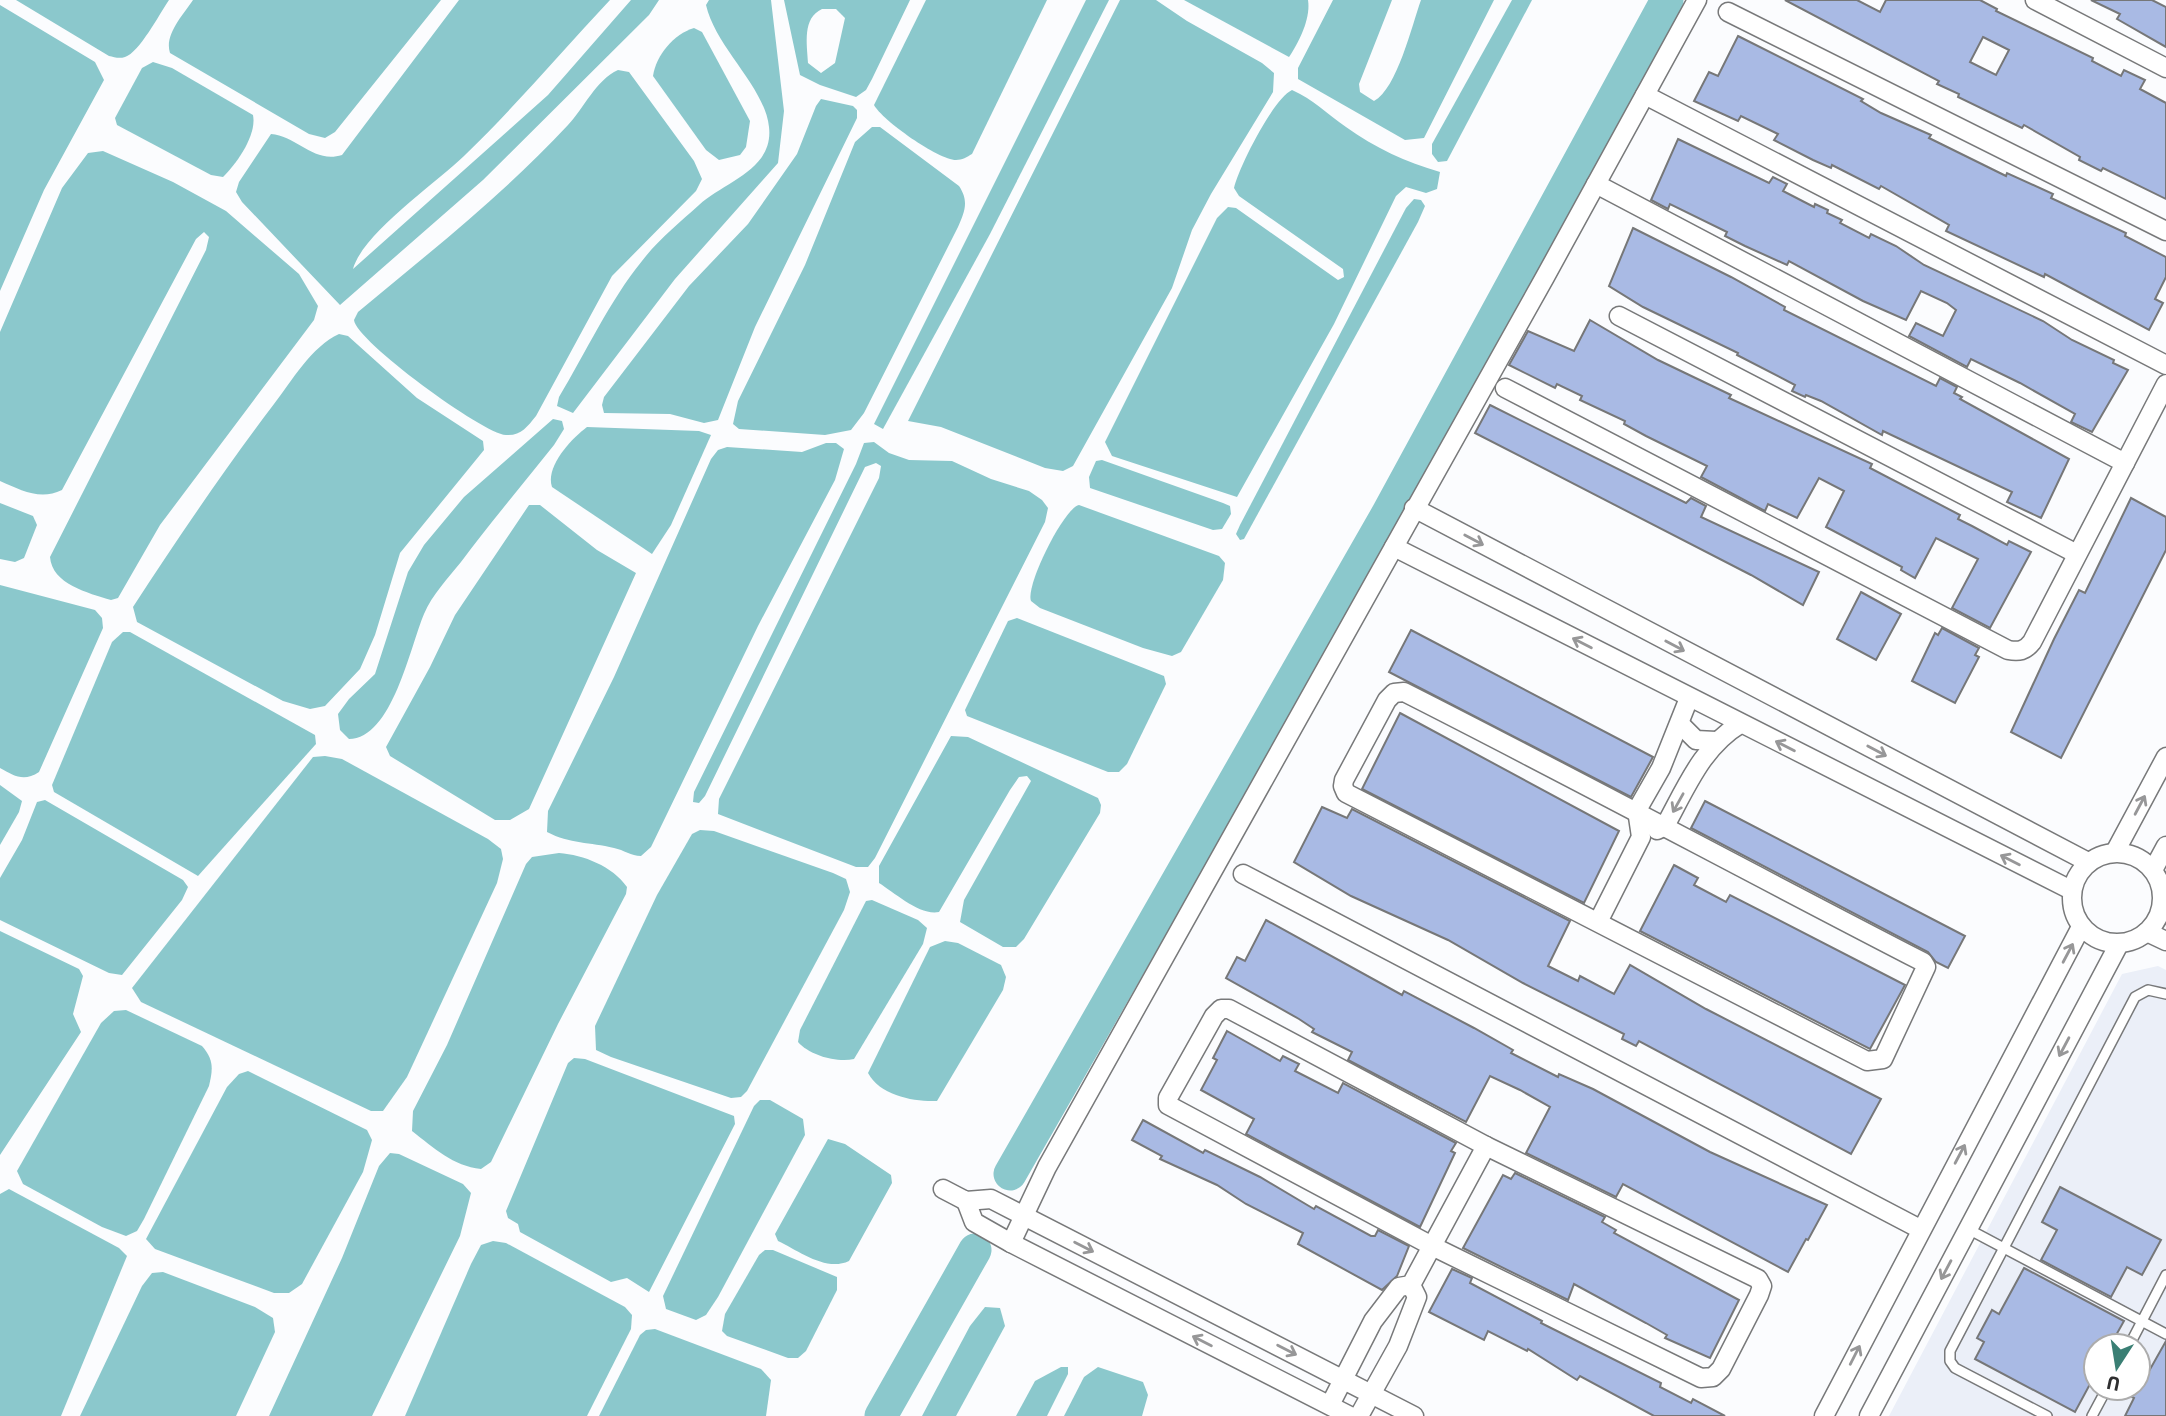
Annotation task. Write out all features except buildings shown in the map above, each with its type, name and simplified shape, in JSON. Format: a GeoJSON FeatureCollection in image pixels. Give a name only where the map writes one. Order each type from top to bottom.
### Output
{"type":"FeatureCollection","features":[{"type":"Feature","properties":{"kind":"street"},"geometry":{"type":"LineString","coordinates":[[1011,1243],[1054,1155],[1697,0]]}},
{"type":"Feature","properties":{"kind":"street"},"geometry":{"type":"LineString","coordinates":[[2035,0],[2166,68]]}},
{"type":"Feature","properties":{"kind":"street"},"geometry":{"type":"LineString","coordinates":[[1728,12],[2166,231]]}},
{"type":"Feature","properties":{"kind":"street"},"geometry":{"type":"LineString","coordinates":[[1645,95],[2166,365]]}},
{"type":"Feature","properties":{"kind":"street"},"geometry":{"type":"LineString","coordinates":[[1596,184],[2125,463]]}},
{"type":"Feature","properties":{"kind":"street"},"geometry":{"type":"LineString","coordinates":[[1619,316],[2077,554]]}},
{"type":"Feature","properties":{"kind":"street"},"geometry":{"type":"LineString","coordinates":[[1505,388],[2008,650],[2016,651],[2027,648],[2166,384]]}},
{"type":"Feature","properties":{"kind":"street"},"geometry":{"type":"LineString","coordinates":[[1414,508],[2088,862]]}},
{"type":"Feature","properties":{"kind":"street"},"geometry":{"type":"LineString","coordinates":[[1394,547],[2071,890]]}},
{"type":"Feature","properties":{"kind":"street"},"geometry":{"type":"LineString","coordinates":[[1404,692],[1637,810],[1665,827],[1925,964],[1883,1059],[1867,1061],[1599,920],[1346,793],[1343,786],[1387,700],[1394,693],[1404,692]]}},
{"type":"Feature","properties":{"kind":"street"},"geometry":{"type":"LineString","coordinates":[[1599,920],[1641,837],[1637,810],[1681,725],[1689,698]]}},
{"type":"Feature","properties":{"kind":"street"},"geometry":{"type":"LineString","coordinates":[[1641,837],[1665,827],[1704,756],[1716,741],[1740,724]]}},
{"type":"Feature","properties":{"kind":"street"},"geometry":{"type":"LineString","coordinates":[[1681,725],[1696,740],[1716,741]]}},
{"type":"Feature","properties":{"kind":"street"},"geometry":{"type":"LineString","coordinates":[[2115,852],[2166,757]]}},
{"type":"Feature","properties":{"kind":"street"},"geometry":{"type":"LineString","coordinates":[[2153,870],[2166,846]]}},
{"type":"Feature","properties":{"kind":"street"},"geometry":{"type":"LineString","coordinates":[[2115,852],[2136,857],[2153,870],[2164,899],[2159,917],[2147,932],[2134,940],[2119,944],[2098,940],[2081,927],[2072,910],[2071,890],[2077,875],[2088,862],[2115,852]]}},
{"type":"Feature","properties":{"kind":"street"},"geometry":{"type":"LineString","coordinates":[[1243,874],[1920,1229]]}},
{"type":"Feature","properties":{"kind":"street"},"geometry":{"type":"LineString","coordinates":[[1824,1416],[2081,927]]}},
{"type":"Feature","properties":{"kind":"street"},"geometry":{"type":"LineString","coordinates":[[2147,932],[2166,942]]}},
{"type":"Feature","properties":{"kind":"street"},"geometry":{"type":"LineString","coordinates":[[1869,1416],[2119,944]]}},
{"type":"Feature","properties":{"kind":"street"},"geometry":{"type":"LineString","coordinates":[[1221,1009],[1229,1009],[1486,1146],[1758,1279],[1762,1286],[1721,1369],[1713,1377],[1701,1378],[1432,1246],[1168,1105],[1168,1098],[1214,1016],[1221,1009]]}},
{"type":"Feature","properties":{"kind":"street"},"geometry":{"type":"LineString","coordinates":[[1330,1405],[1373,1321],[1399,1287],[1411,1284],[1486,1146]]}},
{"type":"Feature","properties":{"kind":"street"},"geometry":{"type":"LineString","coordinates":[[943,1189],[966,1201],[991,1199],[1414,1416]]}},
{"type":"Feature","properties":{"kind":"street"},"geometry":{"type":"LineString","coordinates":[[966,1201],[974,1222],[1011,1243],[1350,1416]]}},
{"type":"Feature","properties":{"kind":"street"},"geometry":{"type":"LineString","coordinates":[[1359,1416],[1402,1335],[1417,1297],[1411,1284]]}},
{"type":"Feature","properties":{"kind":"street"},"geometry":{"type":"LineString","coordinates":[[1373,1321],[1402,1335]]}},
{"type":"Feature","properties":{"kind":"lane"},"geometry":{"type":"LineString","coordinates":[[2047,1416],[1955,1368],[1950,1361],[1950,1351],[2135,997],[2148,990],[2166,993]]}},
{"type":"Feature","properties":{"kind":"lane"},"geometry":{"type":"LineString","coordinates":[[1968,1229],[2166,1334]]}},
{"type":"Feature","properties":{"kind":"lane"},"geometry":{"type":"LineString","coordinates":[[2136,1332],[2166,1275]]}},
{"type":"Feature","properties":{"kind":"shaded area"},"geometry":{"type":"Polygon","coordinates":[[[2158,966],[2166,970],[2166,1416],[1889,1416],[2122,974],[2158,966]]]}},
{"type":"Feature","properties":{"kind":"water"},"geometry":{"type":"Polygon","coordinates":[[[16,0],[169,0],[137,48],[121,58],[109,56],[16,0]]]}},
{"type":"Feature","properties":{"kind":"water"},"geometry":{"type":"Polygon","coordinates":[[[193,0],[441,0],[335,132],[325,138],[309,134],[170,53],[172,32],[193,0]]]}},
{"type":"Feature","properties":{"kind":"water"},"geometry":{"type":"Polygon","coordinates":[[[459,0],[610,0],[483,137],[370,240],[353,269],[548,95],[631,0],[659,0],[649,15],[483,180],[340,305],[242,202],[236,192],[239,182],[271,134],[289,139],[323,156],[342,155],[459,0]]]}},
{"type":"Feature","properties":{"kind":"water"},"geometry":{"type":"Polygon","coordinates":[[[709,0],[771,0],[784,111],[778,163],[675,279],[573,413],[557,406],[559,397],[630,276],[655,246],[684,218],[756,165],[768,142],[766,112],[711,21],[706,5],[709,0]]]}},
{"type":"Feature","properties":{"kind":"water"},"geometry":{"type":"Polygon","coordinates":[[[784,0],[910,0],[866,90],[856,97],[800,75],[784,0]],[[822,9],[811,19],[809,25],[808,63],[821,73],[835,63],[845,18],[836,9],[822,9]]]}},
{"type":"Feature","properties":{"kind":"water"},"geometry":{"type":"Polygon","coordinates":[[[926,0],[1047,0],[972,154],[956,160],[924,147],[888,120],[874,105],[926,0]]]}},
{"type":"Feature","properties":{"kind":"water"},"geometry":{"type":"Polygon","coordinates":[[[1086,0],[1109,0],[990,234],[883,429],[874,424],[1086,0]]]}},
{"type":"Feature","properties":{"kind":"water"},"geometry":{"type":"Polygon","coordinates":[[[1120,0],[1156,0],[1187,21],[1262,63],[1274,73],[1273,92],[1192,230],[1172,288],[1073,466],[1063,471],[1045,468],[941,427],[908,421],[1120,0]]]}},
{"type":"Feature","properties":{"kind":"water"},"geometry":{"type":"Polygon","coordinates":[[[1184,0],[1308,0],[1308,14],[1289,57],[1184,0]]]}},
{"type":"Feature","properties":{"kind":"water"},"geometry":{"type":"Polygon","coordinates":[[[1333,0],[1392,0],[1359,84],[1360,92],[1374,101],[1390,84],[1397,70],[1421,0],[1494,0],[1424,138],[1405,140],[1298,79],[1298,68],[1333,0]]]}},
{"type":"Feature","properties":{"kind":"water"},"geometry":{"type":"Polygon","coordinates":[[[1512,0],[1532,0],[1447,161],[1438,162],[1432,154],[1432,144],[1512,0]]]}},
{"type":"Feature","properties":{"kind":"water"},"geometry":{"type":"Polygon","coordinates":[[[0,5],[95,62],[104,80],[44,190],[0,291],[0,5]]]}},
{"type":"Feature","properties":{"kind":"water"},"geometry":{"type":"Polygon","coordinates":[[[694,28],[702,32],[750,121],[746,147],[740,155],[719,160],[706,150],[653,76],[658,60],[667,46],[694,28]]]}},
{"type":"Feature","properties":{"kind":"water"},"geometry":{"type":"Polygon","coordinates":[[[153,62],[172,68],[253,115],[249,140],[240,157],[223,177],[211,175],[117,125],[115,118],[142,68],[153,62]]]}},
{"type":"Feature","properties":{"kind":"water"},"geometry":{"type":"Polygon","coordinates":[[[618,70],[629,72],[694,161],[702,179],[696,191],[612,276],[536,416],[527,427],[511,435],[493,431],[422,385],[375,347],[354,320],[358,312],[518,175],[568,125],[603,80],[618,70]]]}},
{"type":"Feature","properties":{"kind":"water"},"geometry":{"type":"Polygon","coordinates":[[[1292,90],[1380,148],[1440,172],[1437,189],[1426,193],[1406,187],[1396,196],[1334,324],[1237,497],[1112,456],[1105,442],[1217,218],[1228,207],[1236,208],[1338,280],[1344,277],[1343,269],[1239,196],[1234,188],[1267,119],[1284,96],[1292,90]]]}},
{"type":"Feature","properties":{"kind":"water"},"geometry":{"type":"Polygon","coordinates":[[[821,99],[853,106],[857,110],[857,118],[755,327],[718,420],[704,423],[670,414],[604,413],[604,397],[689,286],[748,224],[797,154],[821,99]]]}},
{"type":"Feature","properties":{"kind":"water"},"geometry":{"type":"Polygon","coordinates":[[[872,127],[880,127],[959,186],[964,196],[963,216],[864,413],[851,430],[825,435],[739,429],[733,424],[738,401],[805,265],[855,142],[872,127]]]}},
{"type":"Feature","properties":{"kind":"water"},"geometry":{"type":"Polygon","coordinates":[[[103,151],[173,182],[226,211],[299,274],[318,306],[314,320],[160,525],[118,598],[111,600],[64,581],[52,566],[50,557],[206,250],[209,237],[204,232],[196,239],[62,490],[38,494],[0,481],[0,332],[62,188],[88,153],[103,151]]]}},
{"type":"Feature","properties":{"kind":"water"},"geometry":{"type":"Polygon","coordinates":[[[1414,199],[1421,200],[1425,206],[1418,222],[1244,539],[1240,540],[1236,534],[1240,525],[1406,208],[1414,199]]]}},
{"type":"Feature","properties":{"kind":"water"},"geometry":{"type":"Polygon","coordinates":[[[339,334],[348,336],[417,398],[483,441],[484,450],[400,553],[375,635],[360,669],[325,706],[310,709],[283,701],[137,622],[133,607],[219,479],[295,375],[320,347],[339,334]]]}},
{"type":"Feature","properties":{"kind":"water"},"geometry":{"type":"Polygon","coordinates":[[[553,419],[562,421],[564,429],[554,445],[427,607],[388,708],[377,724],[364,735],[349,739],[340,730],[338,714],[349,699],[375,674],[408,572],[424,545],[464,497],[553,419]]]}},
{"type":"Feature","properties":{"kind":"water"},"geometry":{"type":"Polygon","coordinates":[[[587,427],[699,431],[711,435],[671,525],[652,554],[552,487],[552,471],[556,462],[567,446],[587,427]]]}},
{"type":"Feature","properties":{"kind":"water"},"geometry":{"type":"Polygon","coordinates":[[[874,442],[889,453],[909,460],[952,461],[991,479],[1029,491],[1048,508],[1045,522],[875,858],[868,867],[856,867],[718,814],[719,799],[879,478],[881,466],[876,463],[865,467],[705,796],[699,803],[693,802],[694,792],[864,443],[874,442]]]}},
{"type":"Feature","properties":{"kind":"water"},"geometry":{"type":"Polygon","coordinates":[[[826,443],[836,443],[844,449],[835,480],[758,626],[651,847],[641,856],[637,856],[614,848],[564,839],[547,832],[548,811],[614,677],[711,459],[718,450],[727,447],[802,452],[826,443]]]}},
{"type":"Feature","properties":{"kind":"water"},"geometry":{"type":"Polygon","coordinates":[[[1102,460],[1223,503],[1230,506],[1231,514],[1222,529],[1213,530],[1090,488],[1089,477],[1096,461],[1102,460]]]}},
{"type":"Feature","properties":{"kind":"water"},"geometry":{"type":"Polygon","coordinates":[[[0,503],[33,516],[37,525],[24,558],[15,562],[0,559],[0,503]]]}},
{"type":"Feature","properties":{"kind":"water"},"geometry":{"type":"Polygon","coordinates":[[[529,505],[540,505],[597,550],[636,573],[529,809],[510,820],[495,820],[390,756],[386,747],[455,615],[529,505]]]}},
{"type":"Feature","properties":{"kind":"water"},"geometry":{"type":"Polygon","coordinates":[[[1079,505],[1219,556],[1225,563],[1223,580],[1181,652],[1172,656],[1143,648],[1040,608],[1031,601],[1034,580],[1047,548],[1064,519],[1079,505]]]}},
{"type":"Feature","properties":{"kind":"water"},"geometry":{"type":"Polygon","coordinates":[[[0,585],[95,610],[102,618],[103,628],[39,772],[29,777],[15,775],[0,768],[0,585]]]}},
{"type":"Feature","properties":{"kind":"water"},"geometry":{"type":"Polygon","coordinates":[[[1017,618],[1164,676],[1166,684],[1127,764],[1119,772],[1108,772],[967,716],[965,710],[1008,621],[1017,618]]]}},
{"type":"Feature","properties":{"kind":"water"},"geometry":{"type":"Polygon","coordinates":[[[123,632],[130,632],[315,735],[316,744],[198,876],[54,792],[52,785],[112,642],[123,632]]]}},
{"type":"Feature","properties":{"kind":"water"},"geometry":{"type":"Polygon","coordinates":[[[951,736],[968,737],[1098,798],[1101,805],[1100,813],[1024,939],[1016,947],[1003,947],[960,922],[964,900],[1031,781],[1027,776],[1019,777],[1010,790],[939,912],[924,911],[879,883],[879,866],[951,736]]]}},
{"type":"Feature","properties":{"kind":"water"},"geometry":{"type":"Polygon","coordinates":[[[313,757],[342,759],[488,839],[501,849],[503,859],[497,883],[407,1077],[383,1111],[371,1111],[141,1002],[132,988],[313,757]]]}},
{"type":"Feature","properties":{"kind":"water"},"geometry":{"type":"Polygon","coordinates":[[[0,785],[22,801],[19,812],[0,845],[0,785]]]}},
{"type":"Feature","properties":{"kind":"water"},"geometry":{"type":"Polygon","coordinates":[[[45,800],[183,880],[188,887],[182,900],[122,975],[109,973],[0,920],[0,878],[22,840],[37,802],[45,800]]]}},
{"type":"Feature","properties":{"kind":"water"},"geometry":{"type":"Polygon","coordinates":[[[700,830],[714,831],[833,873],[846,879],[850,892],[844,910],[747,1091],[741,1097],[731,1098],[596,1050],[595,1026],[657,895],[692,834],[700,830]]]}},
{"type":"Feature","properties":{"kind":"water"},"geometry":{"type":"Polygon","coordinates":[[[559,853],[588,859],[614,873],[627,887],[626,894],[558,1024],[491,1162],[481,1169],[471,1167],[444,1155],[412,1131],[413,1111],[447,1045],[526,864],[532,857],[559,853]]]}},
{"type":"Feature","properties":{"kind":"water"},"geometry":{"type":"Polygon","coordinates":[[[872,900],[918,920],[927,928],[923,944],[854,1059],[824,1057],[809,1051],[798,1042],[800,1030],[866,901],[872,900]]]}},
{"type":"Feature","properties":{"kind":"water"},"geometry":{"type":"Polygon","coordinates":[[[0,931],[79,969],[83,976],[73,1014],[81,1032],[0,1155],[0,931]]]}},
{"type":"Feature","properties":{"kind":"water"},"geometry":{"type":"Polygon","coordinates":[[[945,941],[958,943],[1001,965],[1006,977],[1003,990],[937,1101],[909,1099],[881,1087],[868,1073],[930,947],[945,941]]]}},
{"type":"Feature","properties":{"kind":"water"},"geometry":{"type":"Polygon","coordinates":[[[126,1010],[202,1046],[211,1060],[212,1070],[209,1086],[144,1219],[137,1231],[126,1236],[102,1227],[23,1184],[17,1171],[101,1023],[114,1011],[126,1010]]]}},
{"type":"Feature","properties":{"kind":"water"},"geometry":{"type":"Polygon","coordinates":[[[574,1058],[585,1059],[734,1116],[735,1124],[649,1292],[627,1278],[611,1282],[520,1232],[518,1224],[508,1218],[506,1211],[568,1063],[574,1058]]]}},
{"type":"Feature","properties":{"kind":"water"},"geometry":{"type":"Polygon","coordinates":[[[248,1071],[367,1130],[372,1140],[363,1172],[302,1284],[289,1293],[274,1293],[155,1249],[146,1239],[227,1087],[239,1074],[248,1071]]]}},
{"type":"Feature","properties":{"kind":"water"},"geometry":{"type":"Polygon","coordinates":[[[760,1100],[770,1100],[803,1119],[805,1135],[706,1315],[696,1320],[666,1309],[663,1296],[754,1106],[760,1100]]]}},
{"type":"Feature","properties":{"kind":"water"},"geometry":{"type":"Polygon","coordinates":[[[828,1139],[845,1144],[891,1175],[892,1183],[849,1261],[840,1264],[813,1259],[778,1241],[775,1234],[828,1139]]]}},
{"type":"Feature","properties":{"kind":"water"},"geometry":{"type":"Polygon","coordinates":[[[390,1153],[399,1154],[463,1184],[471,1193],[460,1236],[372,1416],[269,1416],[342,1258],[379,1166],[390,1153]]]}},
{"type":"Feature","properties":{"kind":"water"},"geometry":{"type":"Polygon","coordinates":[[[9,1189],[119,1248],[127,1256],[61,1416],[0,1416],[0,1194],[9,1189]]]}},
{"type":"Feature","properties":{"kind":"water"},"geometry":{"type":"Polygon","coordinates":[[[493,1241],[506,1243],[625,1307],[632,1315],[631,1329],[587,1416],[405,1416],[471,1264],[481,1245],[493,1241]]]}},
{"type":"Feature","properties":{"kind":"water"},"geometry":{"type":"Polygon","coordinates":[[[765,1250],[773,1250],[837,1277],[837,1290],[806,1351],[798,1358],[788,1358],[727,1336],[722,1331],[725,1314],[759,1255],[765,1250]]]}},
{"type":"Feature","properties":{"kind":"water"},"geometry":{"type":"Polygon","coordinates":[[[163,1272],[255,1307],[273,1318],[275,1332],[236,1416],[80,1416],[142,1286],[152,1273],[163,1272]]]}},
{"type":"Feature","properties":{"kind":"water"},"geometry":{"type":"Polygon","coordinates":[[[985,1307],[1000,1308],[1005,1326],[956,1416],[922,1416],[970,1326],[985,1307]]]}},
{"type":"Feature","properties":{"kind":"water"},"geometry":{"type":"Polygon","coordinates":[[[655,1329],[761,1369],[771,1380],[766,1416],[599,1416],[640,1335],[646,1330],[655,1329]]]}},
{"type":"Feature","properties":{"kind":"water"},"geometry":{"type":"Polygon","coordinates":[[[1061,1367],[1068,1367],[1068,1374],[1047,1416],[1016,1416],[1035,1381],[1061,1367]]]}},
{"type":"Feature","properties":{"kind":"water"},"geometry":{"type":"Polygon","coordinates":[[[1098,1367],[1143,1382],[1148,1395],[1142,1416],[1064,1416],[1084,1377],[1098,1367]]]}},
{"type":"Feature","properties":{"kind":"waterway"},"geometry":{"type":"LineString","coordinates":[[1010,1174],[1388,513],[1667,0]]}},
{"type":"Feature","properties":{"kind":"waterway"},"geometry":{"type":"LineString","coordinates":[[881,1416],[975,1250]]}}]}
